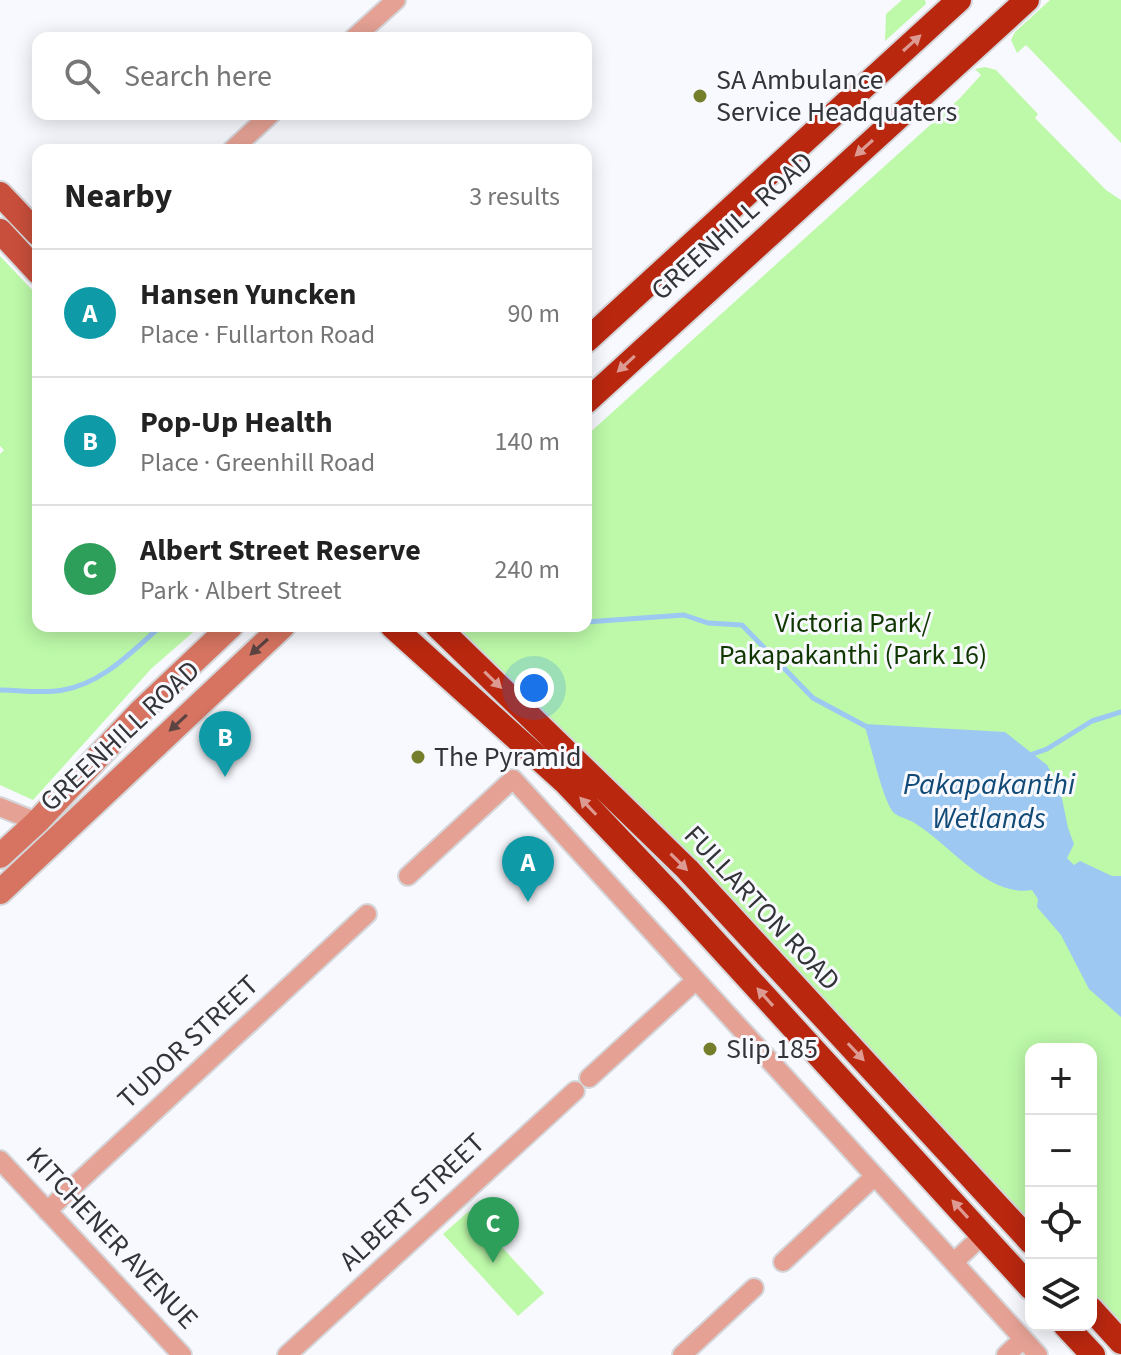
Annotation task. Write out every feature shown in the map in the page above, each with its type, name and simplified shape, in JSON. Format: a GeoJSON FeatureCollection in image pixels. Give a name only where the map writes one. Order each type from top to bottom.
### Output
{"type":"FeatureCollection","features":[{"type":"Feature","properties":{"kind":"highway","name":"GREENHILL ROAD"},"geometry":{"type":"LineString","coordinates":[[592,397],[1027,0]]}},
{"type":"Feature","properties":{"kind":"highway","name":"GREENHILL ROAD"},"geometry":{"type":"LineString","coordinates":[[592,335],[949,3]]}},
{"type":"Feature","properties":{"kind":"highway","name":"FULLARTON ROAD"},"geometry":{"type":"LineString","coordinates":[[399,632],[565,782],[1025,1281]]}},
{"type":"Feature","properties":{"kind":"highway","name":"FULLARTON ROAD"},"geometry":{"type":"LineString","coordinates":[[443,632],[687,869],[1025,1235]]}},
{"type":"Feature","properties":{"kind":"highway"},"geometry":{"type":"LineString","coordinates":[[983,1235],[1005,1213]]}},
{"type":"Feature","properties":{"kind":"highway"},"geometry":{"type":"LineString","coordinates":[[1097,1316],[1121,1342]]}},
{"type":"Feature","properties":{"kind":"highway"},"geometry":{"type":"LineString","coordinates":[[1071,1331],[1093,1355]]}},
{"type":"Feature","properties":{"kind":"main road"},"geometry":{"type":"LineString","coordinates":[[0,194],[32,228]]}},
{"type":"Feature","properties":{"kind":"main road"},"geometry":{"type":"LineString","coordinates":[[0,231],[32,266]]}},
{"type":"Feature","properties":{"kind":"main road","name":"GREENHILL ROAD"},"geometry":{"type":"LineString","coordinates":[[0,856],[37,822],[140,712],[225,632]]}},
{"type":"Feature","properties":{"kind":"main road","name":"GREENHILL ROAD"},"geometry":{"type":"LineString","coordinates":[[0,892],[277,632]]}},
{"type":"Feature","properties":{"kind":"street"},"geometry":{"type":"LineString","coordinates":[[361,32],[396,0]]}},
{"type":"Feature","properties":{"kind":"street"},"geometry":{"type":"LineString","coordinates":[[238,144],[264,120]]}},
{"type":"Feature","properties":{"kind":"street"},"geometry":{"type":"LineString","coordinates":[[408,876],[513,779],[1038,1355]]}},
{"type":"Feature","properties":{"kind":"street"},"geometry":{"type":"LineString","coordinates":[[1,807],[37,822]]}},
{"type":"Feature","properties":{"kind":"street","name":"TUDOR STREET"},"geometry":{"type":"LineString","coordinates":[[47,1211],[367,914]]}},
{"type":"Feature","properties":{"kind":"street","name":"ALBERT STREET"},"geometry":{"type":"LineString","coordinates":[[287,1355],[695,981]]}},
{"type":"Feature","properties":{"kind":"street","name":"KITCHENER AVENUE"},"geometry":{"type":"LineString","coordinates":[[0,1160],[182,1355]]}},
{"type":"Feature","properties":{"kind":"street"},"geometry":{"type":"LineString","coordinates":[[783,1262],[875,1176]]}},
{"type":"Feature","properties":{"kind":"street"},"geometry":{"type":"LineString","coordinates":[[954,1262],[983,1235]]}},
{"type":"Feature","properties":{"kind":"street"},"geometry":{"type":"LineString","coordinates":[[682,1355],[754,1288]]}},
{"type":"Feature","properties":{"kind":"street"},"geometry":{"type":"LineString","coordinates":[[1006,1355],[1023,1339]]}},
{"type":"Feature","properties":{"kind":"green space"},"geometry":{"type":"Polygon","coordinates":[[[902,0],[925,0],[926,4],[885,41],[886,14],[902,0]]]}},
{"type":"Feature","properties":{"kind":"green space"},"geometry":{"type":"Polygon","coordinates":[[[1050,0],[1121,0],[1121,143],[1026,45],[1017,53],[1011,40],[1015,32],[1050,0]]]}},
{"type":"Feature","properties":{"kind":"green space","name":"Victoria Park/ Pakapakanthi (Park 16)"},"geometry":{"type":"Polygon","coordinates":[[[985,67],[996,70],[1038,114],[1035,118],[1106,190],[1121,200],[1121,1323],[1097,1297],[1097,1043],[1025,1043],[1025,1218],[695,860],[459,632],[592,632],[592,431],[960,98],[981,75],[975,69],[985,67]]]}},
{"type":"Feature","properties":{"kind":"green space"},"geometry":{"type":"Polygon","coordinates":[[[0,256],[32,290],[32,632],[193,632],[151,669],[33,800],[0,785],[0,454],[4,450],[0,446],[0,256]]]}},
{"type":"Feature","properties":{"kind":"green space"},"geometry":{"type":"Polygon","coordinates":[[[469,1211],[544,1293],[518,1316],[443,1234],[469,1211]]]}},
{"type":"Feature","properties":{"kind":"water","name":"Pakapakanthi Wetlands"},"geometry":{"type":"Polygon","coordinates":[[[864,724],[1005,732],[1047,765],[1060,789],[1074,844],[1067,858],[1074,865],[1080,861],[1112,876],[1121,876],[1121,1017],[1089,989],[1061,935],[1037,907],[1038,899],[1032,890],[1000,886],[985,878],[914,822],[894,813],[881,784],[864,724]]]}},
{"type":"Feature","properties":{"kind":"waterway"},"geometry":{"type":"LineString","coordinates":[[592,622],[684,615],[708,623],[742,625],[813,698],[869,728]]}},
{"type":"Feature","properties":{"kind":"waterway"},"geometry":{"type":"LineString","coordinates":[[0,690],[47,692],[91,681],[116,665],[154,632]]}},
{"type":"Feature","properties":{"kind":"waterway"},"geometry":{"type":"LineString","coordinates":[[1030,755],[1047,749],[1092,721],[1121,712]]}},
{"type":"Feature","properties":{"kind":"place","name":"SA Ambulance Service Headquaters"},"geometry":{"type":"Point","coordinates":[700,96]}},
{"type":"Feature","properties":{"kind":"place","name":"The Pyramid"},"geometry":{"type":"Point","coordinates":[418,757]}},
{"type":"Feature","properties":{"kind":"place","name":"Pop-Up Health"},"geometry":{"type":"Point","coordinates":[225,777]}},
{"type":"Feature","properties":{"kind":"place","name":"Hansen Yuncken"},"geometry":{"type":"Point","coordinates":[528,902]}},
{"type":"Feature","properties":{"kind":"place","name":"Slip 185"},"geometry":{"type":"Point","coordinates":[710,1049]}},
{"type":"Feature","properties":{"kind":"place","name":"Albert Street Reserve"},"geometry":{"type":"Point","coordinates":[493,1263]}}]}
